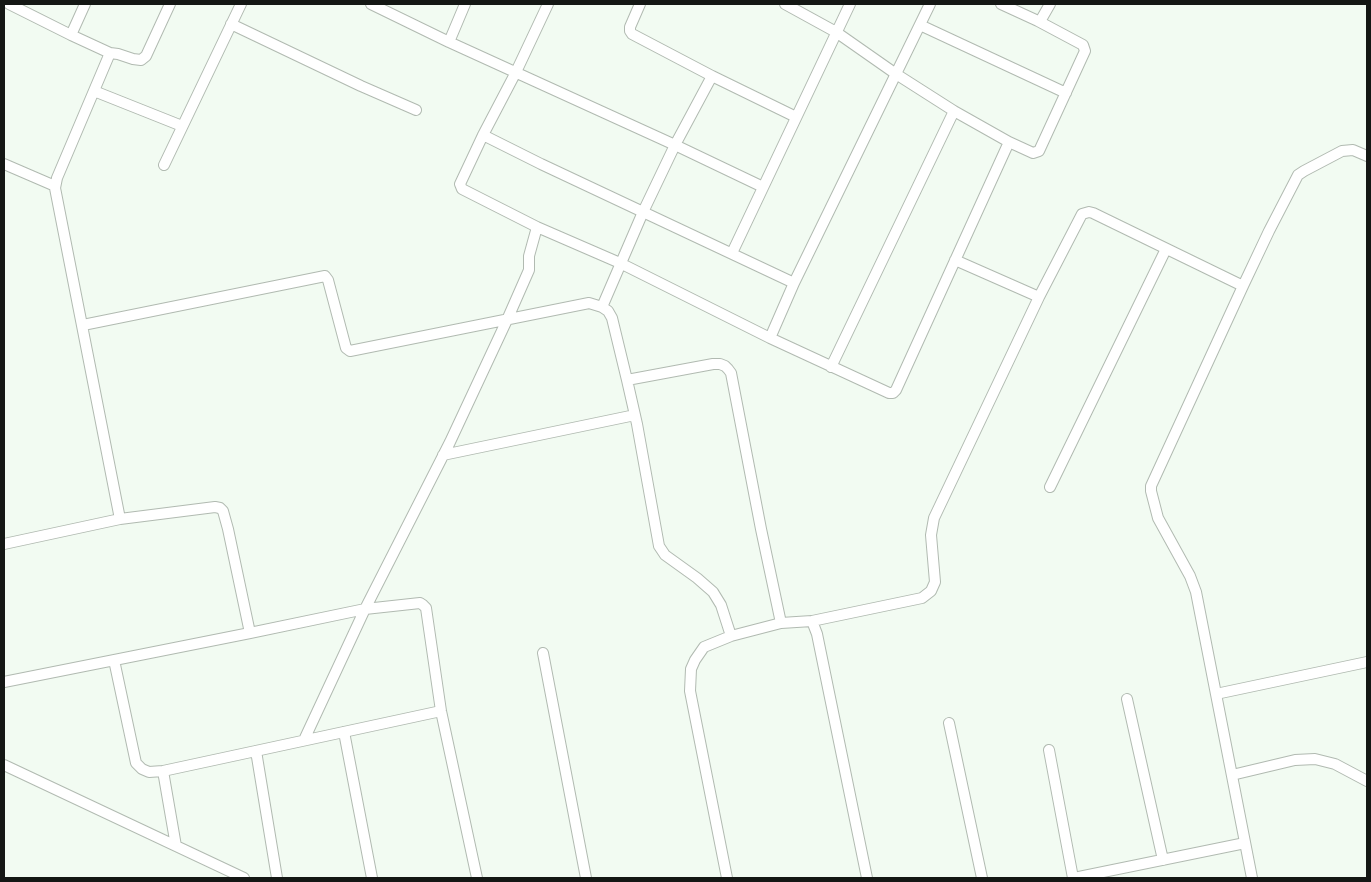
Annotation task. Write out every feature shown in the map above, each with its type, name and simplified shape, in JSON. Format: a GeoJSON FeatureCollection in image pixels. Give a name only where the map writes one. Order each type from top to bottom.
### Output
{"type":"FeatureCollection","features":[{"type":"Feature","properties":{"kind":"street"},"geometry":{"type":"LineString","coordinates":[[9,4],[110,53],[133,59],[143,59],[170,4]]}},
{"type":"Feature","properties":{"kind":"street"},"geometry":{"type":"LineString","coordinates":[[71,35],[85,4]]}},
{"type":"Feature","properties":{"kind":"street"},"geometry":{"type":"LineString","coordinates":[[164,165],[240,4]]}},
{"type":"Feature","properties":{"kind":"street"},"geometry":{"type":"LineString","coordinates":[[371,4],[763,187]]}},
{"type":"Feature","properties":{"kind":"street"},"geometry":{"type":"LineString","coordinates":[[449,42],[465,4]]}},
{"type":"Feature","properties":{"kind":"street"},"geometry":{"type":"LineString","coordinates":[[548,4],[516,72],[482,135],[460,184],[461,187],[465,191],[537,227],[620,263],[770,338],[889,393],[894,392],[1009,142]]}},
{"type":"Feature","properties":{"kind":"street"},"geometry":{"type":"LineString","coordinates":[[640,4],[630,28],[632,34],[796,117]]}},
{"type":"Feature","properties":{"kind":"street"},"geometry":{"type":"LineString","coordinates":[[785,4],[836,32],[896,74],[954,111],[1009,142],[1033,153],[1038,152],[1085,47],[1038,21],[1001,4]]}},
{"type":"Feature","properties":{"kind":"street"},"geometry":{"type":"LineString","coordinates":[[732,252],[850,4]]}},
{"type":"Feature","properties":{"kind":"street"},"geometry":{"type":"LineString","coordinates":[[770,338],[794,282],[930,4]]}},
{"type":"Feature","properties":{"kind":"street"},"geometry":{"type":"LineString","coordinates":[[1038,21],[1042,18],[1050,4]]}},
{"type":"Feature","properties":{"kind":"street"},"geometry":{"type":"LineString","coordinates":[[231,24],[416,110]]}},
{"type":"Feature","properties":{"kind":"street"},"geometry":{"type":"LineString","coordinates":[[920,25],[1066,93]]}},
{"type":"Feature","properties":{"kind":"street"},"geometry":{"type":"LineString","coordinates":[[110,53],[55,186],[120,519]]}},
{"type":"Feature","properties":{"kind":"street"},"geometry":{"type":"LineString","coordinates":[[602,307],[643,212],[675,145],[712,76]]}},
{"type":"Feature","properties":{"kind":"street"},"geometry":{"type":"LineString","coordinates":[[94,91],[182,126]]}},
{"type":"Feature","properties":{"kind":"street"},"geometry":{"type":"LineString","coordinates":[[831,367],[954,111]]}},
{"type":"Feature","properties":{"kind":"street"},"geometry":{"type":"LineString","coordinates":[[482,135],[794,282]]}},
{"type":"Feature","properties":{"kind":"street"},"geometry":{"type":"LineString","coordinates":[[1252,878],[1196,592],[1190,576],[1158,518],[1151,486],[1269,231],[1300,173],[1342,151],[1353,150],[1367,156]]}},
{"type":"Feature","properties":{"kind":"street"},"geometry":{"type":"LineString","coordinates":[[4,164],[55,186]]}},
{"type":"Feature","properties":{"kind":"street"},"geometry":{"type":"LineString","coordinates":[[727,878],[690,691],[691,669],[704,647],[731,636],[781,623],[812,621],[922,598],[931,591],[934,582],[931,535],[934,518],[1039,298],[1082,214],[1089,212],[1243,286]]}},
{"type":"Feature","properties":{"kind":"street"},"geometry":{"type":"LineString","coordinates":[[304,740],[365,608],[443,455],[529,270],[529,256],[537,227]]}},
{"type":"Feature","properties":{"kind":"street"},"geometry":{"type":"LineString","coordinates":[[1050,487],[1166,249]]}},
{"type":"Feature","properties":{"kind":"street"},"geometry":{"type":"LineString","coordinates":[[955,260],[1039,298]]}},
{"type":"Feature","properties":{"kind":"street"},"geometry":{"type":"LineString","coordinates":[[83,325],[324,276],[328,280],[346,348],[350,351],[589,303],[602,307],[612,318],[627,380],[659,546],[665,555],[710,589],[720,605],[731,636]]}},
{"type":"Feature","properties":{"kind":"street"},"geometry":{"type":"LineString","coordinates":[[627,380],[713,364],[726,366],[731,373],[781,623]]}},
{"type":"Feature","properties":{"kind":"street"},"geometry":{"type":"LineString","coordinates":[[443,455],[635,415]]}},
{"type":"Feature","properties":{"kind":"street"},"geometry":{"type":"LineString","coordinates":[[4,544],[120,519],[214,508],[221,509],[228,529],[250,633]]}},
{"type":"Feature","properties":{"kind":"street"},"geometry":{"type":"LineString","coordinates":[[4,682],[365,608],[420,603],[426,608],[441,711],[477,878]]}},
{"type":"Feature","properties":{"kind":"street"},"geometry":{"type":"LineString","coordinates":[[812,621],[818,634],[867,878]]}},
{"type":"Feature","properties":{"kind":"street"},"geometry":{"type":"LineString","coordinates":[[543,653],[586,878]]}},
{"type":"Feature","properties":{"kind":"street"},"geometry":{"type":"LineString","coordinates":[[114,660],[136,763],[142,769],[149,772],[441,711]]}},
{"type":"Feature","properties":{"kind":"street"},"geometry":{"type":"LineString","coordinates":[[1216,694],[1367,662]]}},
{"type":"Feature","properties":{"kind":"street"},"geometry":{"type":"LineString","coordinates":[[1127,699],[1163,860]]}},
{"type":"Feature","properties":{"kind":"street"},"geometry":{"type":"LineString","coordinates":[[949,723],[982,878]]}},
{"type":"Feature","properties":{"kind":"street"},"geometry":{"type":"LineString","coordinates":[[344,732],[372,878]]}},
{"type":"Feature","properties":{"kind":"street"},"geometry":{"type":"LineString","coordinates":[[256,750],[277,878]]}},
{"type":"Feature","properties":{"kind":"street"},"geometry":{"type":"LineString","coordinates":[[1049,750],[1074,878],[1245,843]]}},
{"type":"Feature","properties":{"kind":"street"},"geometry":{"type":"LineString","coordinates":[[1232,776],[1295,760],[1315,759],[1335,764],[1367,781]]}},
{"type":"Feature","properties":{"kind":"street"},"geometry":{"type":"LineString","coordinates":[[4,765],[244,878]]}},
{"type":"Feature","properties":{"kind":"street"},"geometry":{"type":"LineString","coordinates":[[163,770],[176,846]]}}]}
